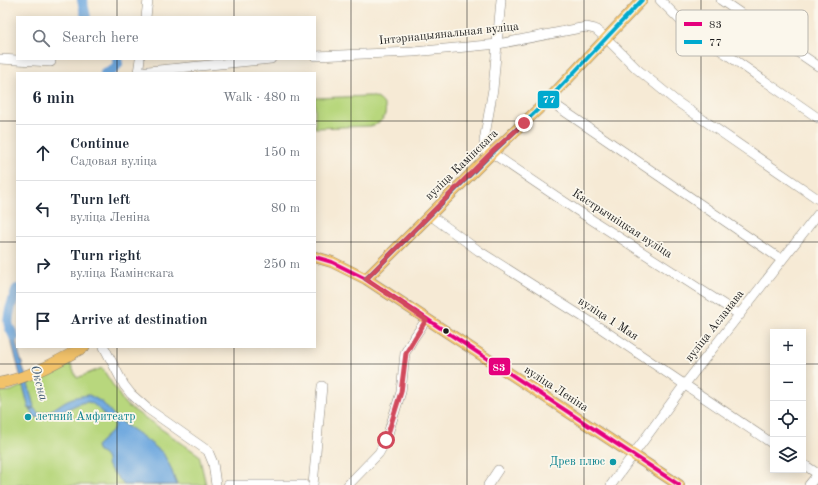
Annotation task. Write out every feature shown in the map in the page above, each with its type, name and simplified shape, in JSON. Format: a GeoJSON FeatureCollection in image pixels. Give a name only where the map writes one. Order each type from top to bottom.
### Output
{"type":"FeatureCollection","features":[{"type":"Feature","properties":{"kind":"main road","name":"вуліца Камінскага"},"geometry":{"type":"LineString","coordinates":[[366,279],[490,155],[548,100],[642,0]]}},
{"type":"Feature","properties":{"kind":"main road","name":"вуліца Леніна"},"geometry":{"type":"LineString","coordinates":[[316,256],[332,262],[366,279],[426,320],[679,485]]}},
{"type":"Feature","properties":{"kind":"main road"},"geometry":{"type":"LineString","coordinates":[[0,383],[34,373],[82,348]]}},
{"type":"Feature","properties":{"kind":"street"},"geometry":{"type":"LineString","coordinates":[[146,16],[148,0]]}},
{"type":"Feature","properties":{"kind":"street"},"geometry":{"type":"LineString","coordinates":[[490,155],[485,147],[484,140],[493,89],[501,0]]}},
{"type":"Feature","properties":{"kind":"street"},"geometry":{"type":"LineString","coordinates":[[660,0],[676,16]]}},
{"type":"Feature","properties":{"kind":"street"},"geometry":{"type":"LineString","coordinates":[[721,0],[736,10]]}},
{"type":"Feature","properties":{"kind":"street","name":"Інтэрнацыянальная вуліца"},"geometry":{"type":"LineString","coordinates":[[316,56],[413,52],[498,44],[586,27],[595,29],[638,69],[676,101],[818,199]]}},
{"type":"Feature","properties":{"kind":"street"},"geometry":{"type":"LineString","coordinates":[[729,56],[818,118]]}},
{"type":"Feature","properties":{"kind":"street"},"geometry":{"type":"LineString","coordinates":[[803,56],[818,66]]}},
{"type":"Feature","properties":{"kind":"street"},"geometry":{"type":"LineString","coordinates":[[0,59],[16,60]]}},
{"type":"Feature","properties":{"kind":"street"},"geometry":{"type":"LineString","coordinates":[[17,60],[51,62]]}},
{"type":"Feature","properties":{"kind":"street"},"geometry":{"type":"LineString","coordinates":[[140,60],[138,72],[261,60]]}},
{"type":"Feature","properties":{"kind":"street"},"geometry":{"type":"LineString","coordinates":[[548,100],[782,260]]}},
{"type":"Feature","properties":{"kind":"street","name":"Кастрычніцкая вуліца"},"geometry":{"type":"LineString","coordinates":[[490,155],[740,315]]}},
{"type":"Feature","properties":{"kind":"street","name":"вуліца Асланава"},"geometry":{"type":"LineString","coordinates":[[611,485],[685,384],[818,214]]}},
{"type":"Feature","properties":{"kind":"street","name":"вуліца 1 Мая"},"geometry":{"type":"LineString","coordinates":[[430,215],[479,251],[602,329],[770,442]]}},
{"type":"Feature","properties":{"kind":"street"},"geometry":{"type":"LineString","coordinates":[[348,485],[379,453],[386,440],[401,392],[406,353],[426,320]]}},
{"type":"Feature","properties":{"kind":"street"},"geometry":{"type":"LineString","coordinates":[[105,348],[124,385],[131,394],[148,409],[208,451],[213,463],[216,485]]}},
{"type":"Feature","properties":{"kind":"street"},"geometry":{"type":"LineString","coordinates":[[313,485],[322,386]]}},
{"type":"Feature","properties":{"kind":"street"},"geometry":{"type":"LineString","coordinates":[[806,466],[818,474],[809,485]]}},
{"type":"Feature","properties":{"kind":"street"},"geometry":{"type":"LineString","coordinates":[[488,485],[498,470]]}},
{"type":"Feature","properties":{"kind":"street"},"geometry":{"type":"LineString","coordinates":[[228,485],[304,485]]}},
{"type":"Feature","properties":{"kind":"green space"},"geometry":{"type":"Polygon","coordinates":[[[370,96],[381,101],[386,110],[385,115],[382,120],[371,126],[316,128],[316,98],[370,96]]]}},
{"type":"Feature","properties":{"kind":"green space"},"geometry":{"type":"Polygon","coordinates":[[[70,363],[77,378],[102,368],[125,404],[199,455],[206,485],[0,485],[0,392],[11,391],[70,363]]]}},
{"type":"Feature","properties":{"kind":"water"},"geometry":{"type":"Polygon","coordinates":[[[8,325],[14,329],[16,348],[17,348],[34,407],[29,409],[12,343],[12,335],[8,325]]]}},
{"type":"Feature","properties":{"kind":"water"},"geometry":{"type":"Polygon","coordinates":[[[89,395],[102,402],[119,421],[121,419],[124,424],[163,453],[170,466],[177,485],[124,485],[107,465],[106,457],[98,452],[96,446],[113,430],[115,425],[110,418],[107,418],[91,403],[86,402],[58,414],[42,418],[35,417],[30,410],[34,408],[38,413],[42,413],[52,410],[70,399],[89,395]]]}},
{"type":"Feature","properties":{"kind":"waterway","name":"Оксна"},"geometry":{"type":"LineString","coordinates":[[82,0],[86,16]]}},
{"type":"Feature","properties":{"kind":"waterway","name":"Оксна"},"geometry":{"type":"LineString","coordinates":[[108,72],[113,70],[118,64],[117,60]]}},
{"type":"Feature","properties":{"kind":"waterway","name":"Оксна"},"geometry":{"type":"LineString","coordinates":[[14,337],[8,322],[16,292]]}},
{"type":"Feature","properties":{"kind":"transit line","name":"77"},"geometry":{"type":"LineString","coordinates":[[366,279],[492,153],[548,100],[642,0]]}},
{"type":"Feature","properties":{"kind":"transit line","name":"83"},"geometry":{"type":"LineString","coordinates":[[316,257],[332,262],[366,279],[679,485]]}},
{"type":"Feature","properties":{"kind":"place","name":"летний Амфитеатр"},"geometry":{"type":"Point","coordinates":[28,417]}},
{"type":"Feature","properties":{"kind":"place","name":"Древ плюс"},"geometry":{"type":"Point","coordinates":[613,462]}},
{"type":"Feature","properties":{"kind":"route"},"geometry":{"type":"LineString","coordinates":[[386,440],[401,392],[406,353],[413,339],[426,320],[366,279],[492,152],[524,123]]}}]}
